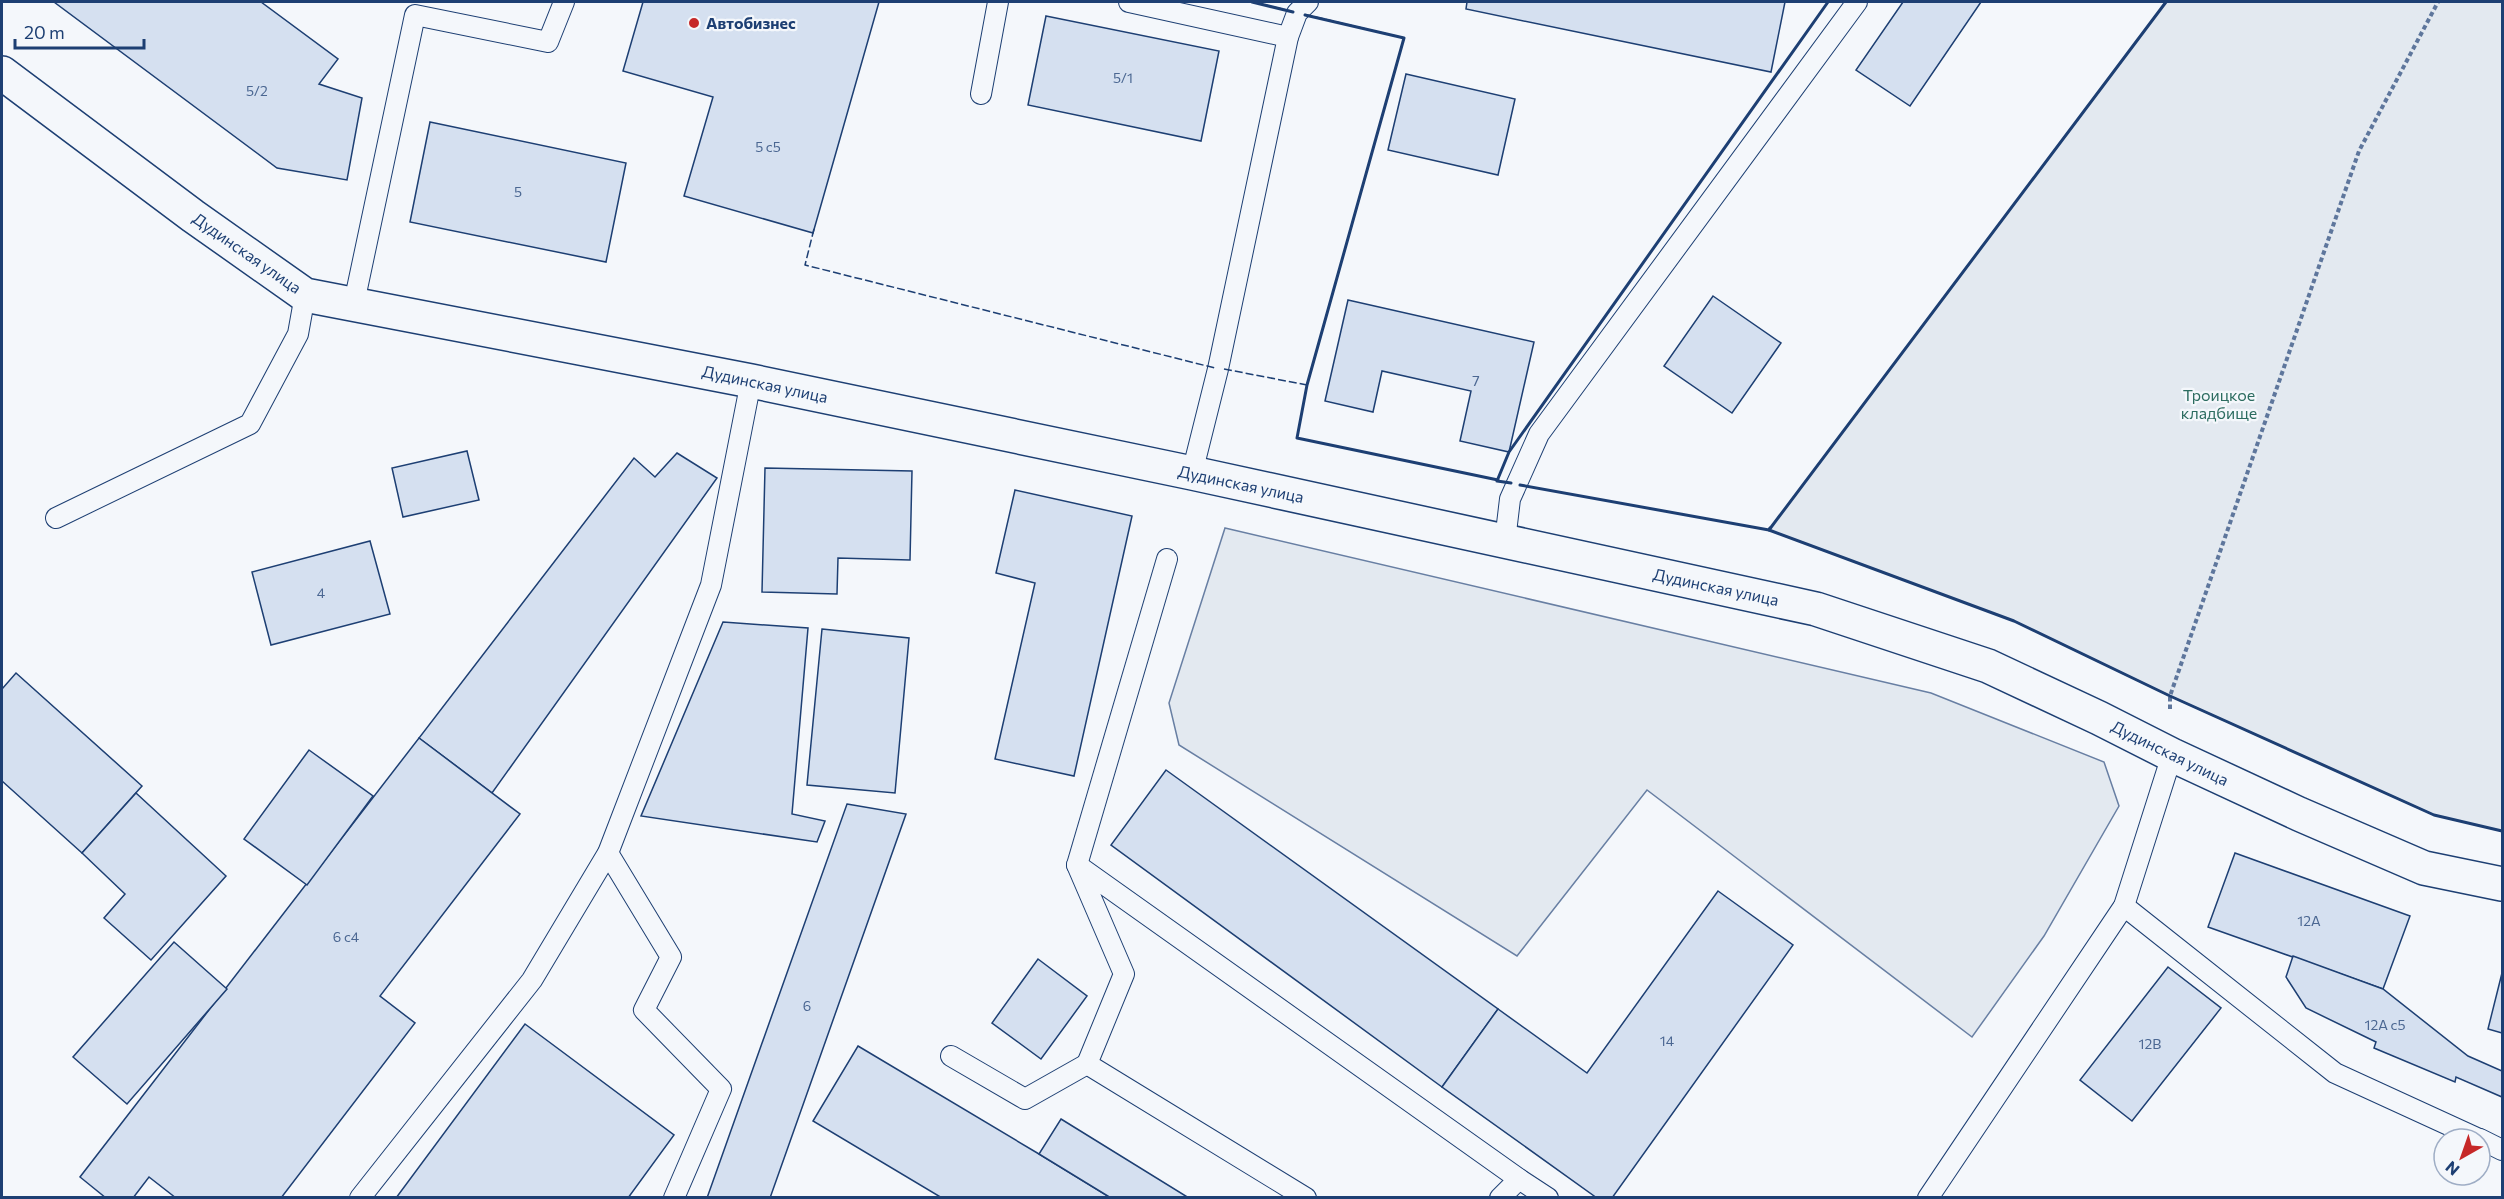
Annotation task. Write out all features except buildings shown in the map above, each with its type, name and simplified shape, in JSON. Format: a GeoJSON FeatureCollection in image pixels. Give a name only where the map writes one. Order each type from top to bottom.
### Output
{"type":"FeatureCollection","features":[{"type":"Feature","properties":{"kind":"street","name":"Дудинская улица"},"geometry":{"type":"LineString","coordinates":[[2,73],[193,216],[305,295],[751,381],[1192,473],[1816,609],[1988,666],[2299,814],[2424,868],[2502,884]]}},
{"type":"Feature","properties":{"kind":"lane"},"geometry":{"type":"LineString","coordinates":[[354,303],[409,8],[548,42],[564,2]]}},
{"type":"Feature","properties":{"kind":"lane"},"geometry":{"type":"LineString","coordinates":[[981,94],[998,2]]}},
{"type":"Feature","properties":{"kind":"lane"},"geometry":{"type":"LineString","coordinates":[[1129,2],[1288,37]]}},
{"type":"Feature","properties":{"kind":"lane"},"geometry":{"type":"LineString","coordinates":[[1192,473],[1218,369],[1288,37],[1298,13],[1308,2]]}},
{"type":"Feature","properties":{"kind":"lane"},"geometry":{"type":"LineString","coordinates":[[1505,541],[1510,499],[1539,434],[1857,2]]}},
{"type":"Feature","properties":{"kind":"lane"},"geometry":{"type":"LineString","coordinates":[[56,518],[250,424],[298,334],[305,295]]}},
{"type":"Feature","properties":{"kind":"lane"},"geometry":{"type":"LineString","coordinates":[[360,1197],[532,980],[608,853],[711,585],[751,381]]}},
{"type":"Feature","properties":{"kind":"lane"},"geometry":{"type":"LineString","coordinates":[[951,1056],[1025,1099],[1086,1064],[1124,974],[1077,865],[1167,559]]}},
{"type":"Feature","properties":{"kind":"lane"},"geometry":{"type":"LineString","coordinates":[[1928,1197],[2124,906],[2172,755]]}},
{"type":"Feature","properties":{"kind":"lane"},"geometry":{"type":"LineString","coordinates":[[608,853],[670,957],[644,1010],[721,1089],[674,1197]]}},
{"type":"Feature","properties":{"kind":"lane"},"geometry":{"type":"LineString","coordinates":[[1077,865],[1519,1179],[1548,1197]]}},
{"type":"Feature","properties":{"kind":"lane"},"geometry":{"type":"LineString","coordinates":[[2124,906],[2335,1072],[2454,1127]]}},
{"type":"Feature","properties":{"kind":"lane"},"geometry":{"type":"LineString","coordinates":[[1086,1064],[1306,1197]]}},
{"type":"Feature","properties":{"kind":"lane"},"geometry":{"type":"LineString","coordinates":[[1500,1197],[1519,1179]]}},
{"type":"Feature","properties":{"kind":"path"},"geometry":{"type":"LineString","coordinates":[[2172,755],[2170,696],[2359,151],[2438,2]]}},
{"type":"Feature","properties":{"kind":"green space","name":"Троицкое кладбище"},"geometry":{"type":"Polygon","coordinates":[[[2166,2],[2502,2],[2502,831],[2434,815],[2170,696],[2014,621],[1769,530],[2166,2]]]}},
{"type":"Feature","properties":{"kind":"green space"},"geometry":{"type":"Polygon","coordinates":[[[1225,528],[1931,693],[2104,762],[2119,806],[2044,936],[1972,1037],[1647,790],[1517,956],[1179,745],[1169,703],[1225,528]]]}},
{"type":"Feature","properties":{"kind":"fence"},"geometry":{"type":"LineString","coordinates":[[1252,2],[1291,11]]}},
{"type":"Feature","properties":{"kind":"fence"},"geometry":{"type":"LineString","coordinates":[[1224,369],[1307,385],[1404,38],[1303,14]]}},
{"type":"Feature","properties":{"kind":"fence"},"geometry":{"type":"LineString","coordinates":[[814,229],[805,265],[1215,368]]}},
{"type":"Feature","properties":{"kind":"wall"},"geometry":{"type":"LineString","coordinates":[[1252,2],[1293,12]]}},
{"type":"Feature","properties":{"kind":"wall"},"geometry":{"type":"LineString","coordinates":[[1511,483],[1497,481],[1509,452],[1828,2]]}},
{"type":"Feature","properties":{"kind":"wall"},"geometry":{"type":"LineString","coordinates":[[1520,485],[1769,530],[2166,2]]}},
{"type":"Feature","properties":{"kind":"wall"},"geometry":{"type":"LineString","coordinates":[[1305,15],[1404,38],[1307,385],[1297,438],[1498,480]]}},
{"type":"Feature","properties":{"kind":"wall"},"geometry":{"type":"LineString","coordinates":[[1770,528],[1769,530],[2014,621],[2170,696],[2434,815],[2502,831]]}},
{"type":"Feature","properties":{"kind":"place","name":"Автобизнес"},"geometry":{"type":"Point","coordinates":[694,23]}}]}
